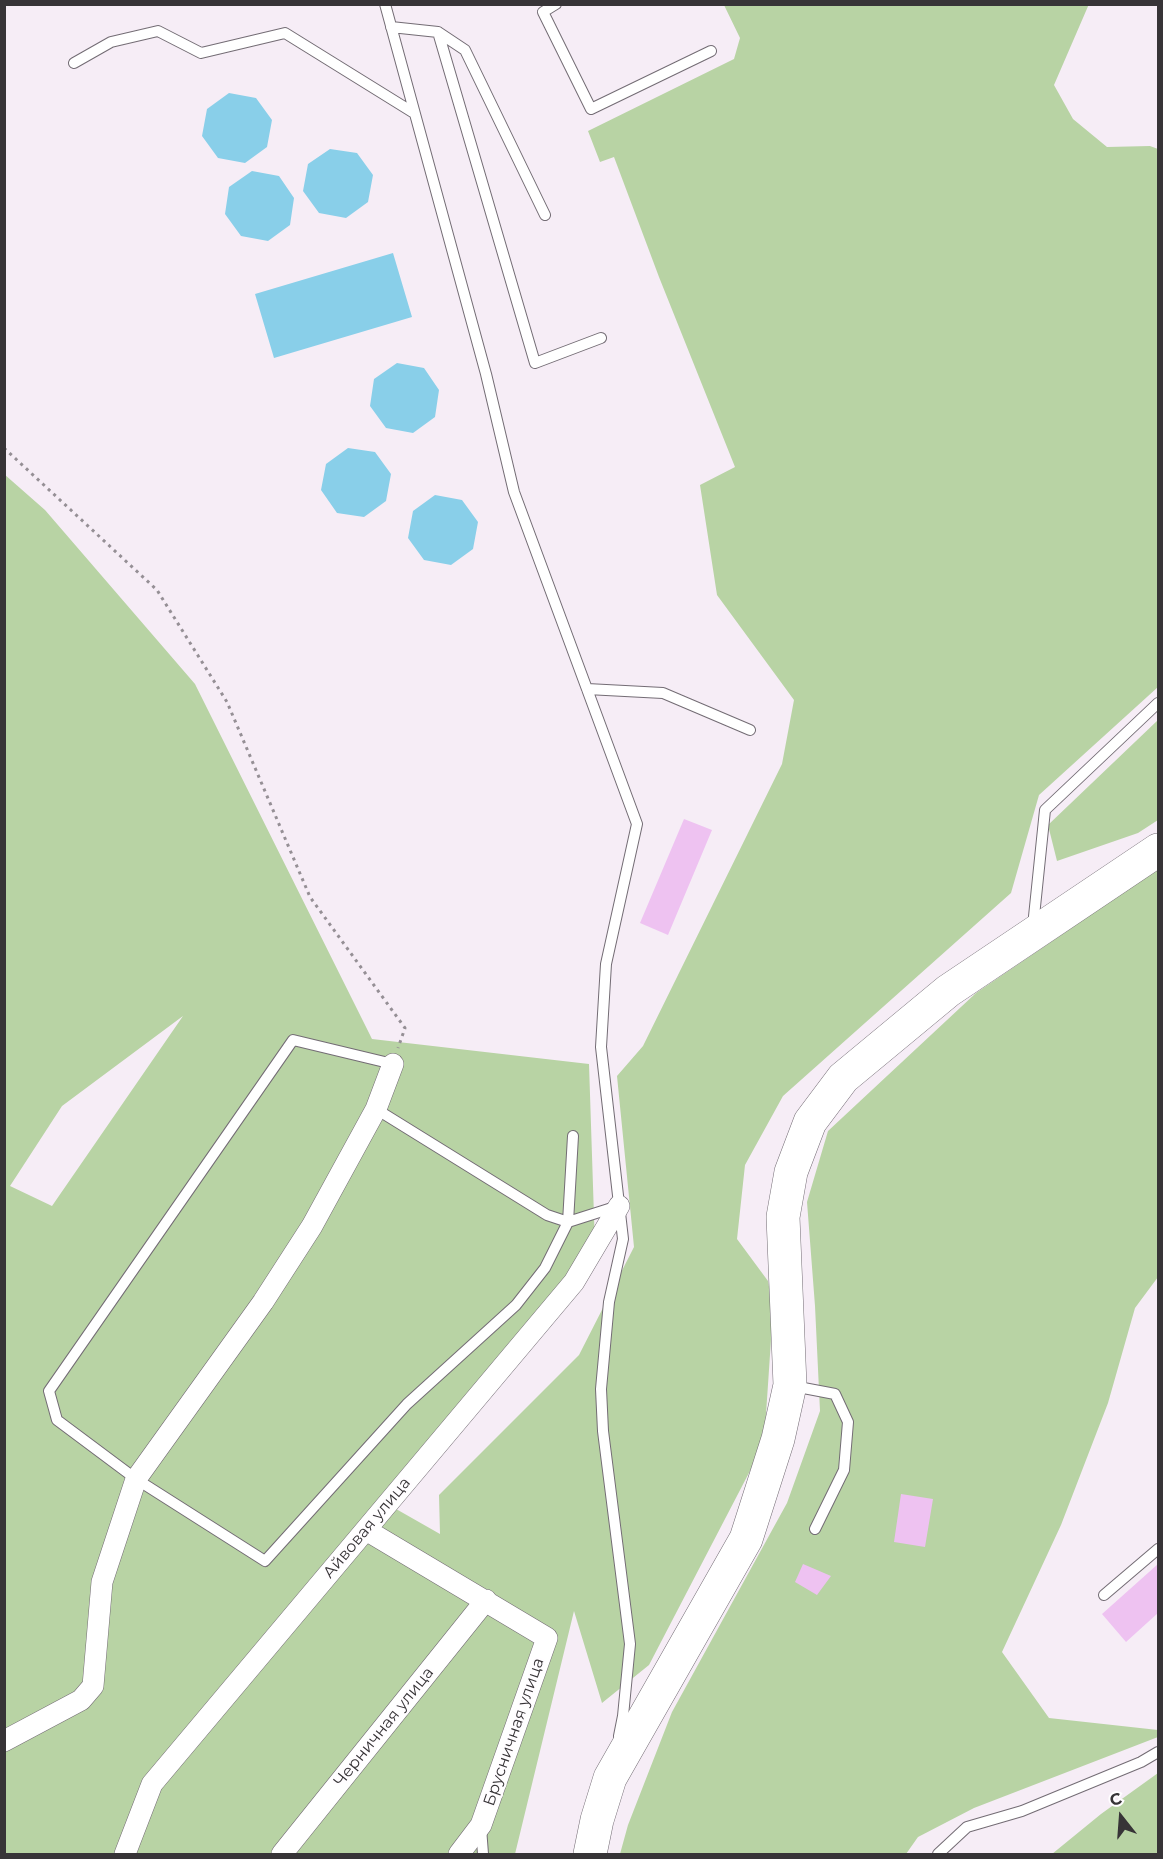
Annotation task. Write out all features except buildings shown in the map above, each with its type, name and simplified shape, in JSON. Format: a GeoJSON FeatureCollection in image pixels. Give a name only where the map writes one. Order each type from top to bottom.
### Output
{"type":"FeatureCollection","features":[{"type":"Feature","properties":{"kind":"main road"},"geometry":{"type":"LineString","coordinates":[[590,1854],[597,1820],[610,1778],[746,1539],[778,1438],[790,1385],[783,1217],[791,1172],[810,1122],[843,1078],[948,991],[1158,850]]}},
{"type":"Feature","properties":{"kind":"street"},"geometry":{"type":"LineString","coordinates":[[4,1741],[81,1701],[93,1686],[102,1582],[136,1479],[263,1302],[300,1245],[376,1109],[393,1064]]}},
{"type":"Feature","properties":{"kind":"street","name":"Айвовая улица"},"geometry":{"type":"LineString","coordinates":[[125,1854],[152,1784],[574,1282],[619,1206]]}},
{"type":"Feature","properties":{"kind":"street"},"geometry":{"type":"LineString","coordinates":[[366,1530],[486,1600]]}},
{"type":"Feature","properties":{"kind":"street","name":"Брусничная улица"},"geometry":{"type":"LineString","coordinates":[[459,1854],[481,1825],[547,1638],[486,1600]]}},
{"type":"Feature","properties":{"kind":"street","name":"Черничная улица"},"geometry":{"type":"LineString","coordinates":[[282,1854],[486,1600]]}},
{"type":"Feature","properties":{"kind":"lane"},"geometry":{"type":"LineString","coordinates":[[385,4],[486,374],[514,492],[637,824],[606,964],[601,1047],[623,1239],[609,1302],[601,1389],[603,1431],[630,1644],[623,1716],[610,1778]]}},
{"type":"Feature","properties":{"kind":"lane"},"geometry":{"type":"LineString","coordinates":[[556,4],[543,12],[591,110],[711,51]]}},
{"type":"Feature","properties":{"kind":"lane"},"geometry":{"type":"LineString","coordinates":[[391,27],[438,32],[465,50],[545,215]]}},
{"type":"Feature","properties":{"kind":"lane"},"geometry":{"type":"LineString","coordinates":[[74,63],[111,42],[158,31],[201,53],[285,33],[414,113]]}},
{"type":"Feature","properties":{"kind":"lane"},"geometry":{"type":"LineString","coordinates":[[438,32],[535,363],[601,338]]}},
{"type":"Feature","properties":{"kind":"lane"},"geometry":{"type":"LineString","coordinates":[[587,689],[663,693],[750,730]]}},
{"type":"Feature","properties":{"kind":"lane"},"geometry":{"type":"LineString","coordinates":[[1032,935],[1045,810],[1158,703]]}},
{"type":"Feature","properties":{"kind":"lane"},"geometry":{"type":"LineString","coordinates":[[393,1064],[293,1040],[49,1391],[57,1420],[136,1479],[265,1561],[407,1404],[516,1305],[545,1268],[568,1222],[573,1136]]}},
{"type":"Feature","properties":{"kind":"lane"},"geometry":{"type":"LineString","coordinates":[[376,1109],[547,1215],[568,1222],[619,1206]]}},
{"type":"Feature","properties":{"kind":"lane"},"geometry":{"type":"LineString","coordinates":[[790,1385],[835,1394],[848,1422],[844,1470],[815,1529]]}},
{"type":"Feature","properties":{"kind":"lane"},"geometry":{"type":"LineString","coordinates":[[1104,1595],[1158,1549]]}},
{"type":"Feature","properties":{"kind":"lane"},"geometry":{"type":"LineString","coordinates":[[938,1854],[967,1827],[1022,1811],[1141,1762],[1158,1752]]}},
{"type":"Feature","properties":{"kind":"lane"},"geometry":{"type":"LineString","coordinates":[[481,1825],[483,1854]]}},
{"type":"Feature","properties":{"kind":"path"},"geometry":{"type":"LineString","coordinates":[[4,448],[157,590],[227,702],[310,897],[405,1028],[393,1064]]}},
{"type":"Feature","properties":{"kind":"green space"},"geometry":{"type":"Polygon","coordinates":[[[1089,4],[1054,85],[1073,119],[1107,147],[1150,146],[1158,149],[1158,687],[1039,795],[1011,893],[783,1096],[745,1165],[737,1239],[768,1281],[773,1310],[764,1444],[649,1665],[602,1703],[574,1611],[515,1854],[5,1854],[4,474],[45,510],[195,684],[372,1039],[589,1064],[595,1247],[382,1501],[440,1534],[439,1495],[579,1355],[634,1247],[617,1076],[643,1046],[782,764],[794,700],[717,595],[700,485],[735,467],[614,157],[600,162],[588,131],[734,59],[740,38],[724,5],[1089,4]],[[183,1016],[62,1106],[10,1186],[52,1206],[183,1016]]]}},
{"type":"Feature","properties":{"kind":"green space"},"geometry":{"type":"Polygon","coordinates":[[[1158,720],[1158,820],[1138,833],[1057,861],[1048,825],[1158,720]]]}},
{"type":"Feature","properties":{"kind":"green space"},"geometry":{"type":"Polygon","coordinates":[[[1158,869],[1158,1277],[1135,1308],[1108,1403],[1061,1525],[1002,1652],[1049,1718],[1158,1730],[1158,1737],[974,1808],[918,1837],[906,1854],[620,1854],[628,1825],[672,1712],[787,1503],[820,1411],[807,1202],[828,1131],[976,993],[1158,869]]]}},
{"type":"Feature","properties":{"kind":"green space"},"geometry":{"type":"Polygon","coordinates":[[[1158,1773],[1158,1854],[1052,1854],[1101,1814],[1158,1773]]]}},
{"type":"Feature","properties":{"kind":"water"},"geometry":{"type":"Polygon","coordinates":[[[229,93],[256,98],[272,120],[267,147],[245,163],[218,158],[202,136],[207,109],[229,93]]]}},
{"type":"Feature","properties":{"kind":"water"},"geometry":{"type":"Polygon","coordinates":[[[330,149],[357,153],[373,175],[368,202],[346,218],[319,213],[303,191],[308,164],[330,149]]]}},
{"type":"Feature","properties":{"kind":"water"},"geometry":{"type":"Polygon","coordinates":[[[252,171],[279,176],[294,198],[290,225],[268,241],[241,236],[225,214],[229,187],[252,171]]]}},
{"type":"Feature","properties":{"kind":"water"},"geometry":{"type":"Polygon","coordinates":[[[393,253],[412,317],[274,358],[255,294],[393,253]]]}},
{"type":"Feature","properties":{"kind":"water"},"geometry":{"type":"Polygon","coordinates":[[[397,363],[424,368],[439,390],[435,417],[413,433],[386,428],[370,406],[374,379],[397,363]]]}},
{"type":"Feature","properties":{"kind":"water"},"geometry":{"type":"Polygon","coordinates":[[[348,448],[375,452],[391,474],[386,501],[364,517],[337,513],[321,490],[326,464],[348,448]]]}},
{"type":"Feature","properties":{"kind":"water"},"geometry":{"type":"Polygon","coordinates":[[[435,495],[462,500],[478,522],[473,549],[451,565],[424,560],[408,538],[413,511],[435,495]]]}}]}
